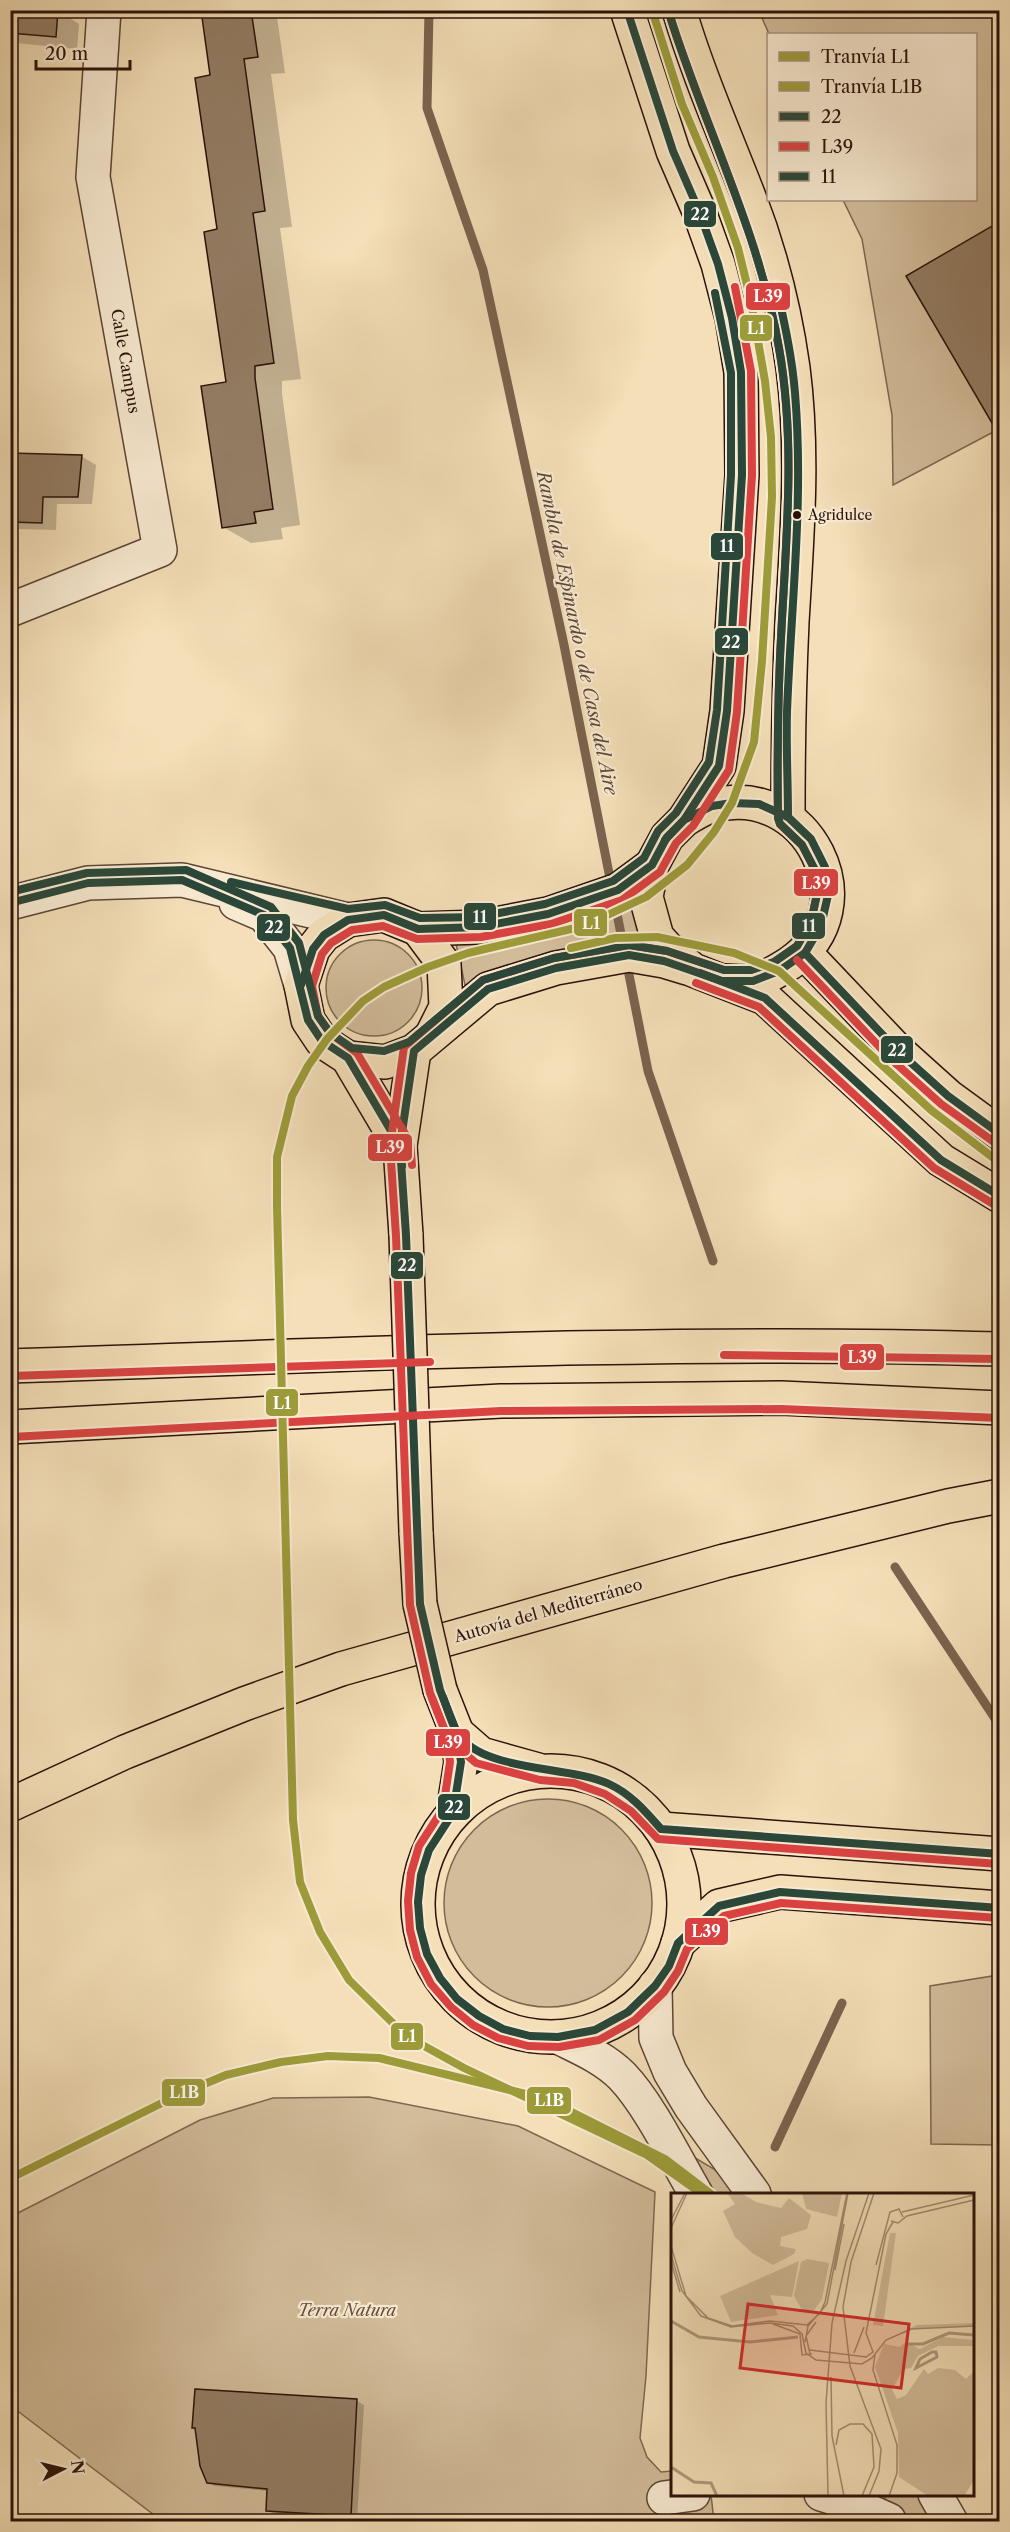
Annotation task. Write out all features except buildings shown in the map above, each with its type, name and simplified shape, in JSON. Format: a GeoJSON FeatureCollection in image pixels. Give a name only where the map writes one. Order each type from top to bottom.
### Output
{"type":"FeatureCollection","features":[{"type":"Feature","properties":{"kind":"main road"},"geometry":{"type":"LineString","coordinates":[[627,10],[673,151],[699,210],[718,264],[732,318],[741,372],[742,475],[727,711],[720,766],[684,820],[667,837],[652,865],[646,897],[657,937],[668,950],[707,976],[753,981],[779,971],[805,953],[821,926],[828,895],[825,867],[811,839],[788,817],[759,804],[732,803],[712,806],[684,820]]}},
{"type":"Feature","properties":{"kind":"main road"},"geometry":{"type":"LineString","coordinates":[[679,10],[708,97],[749,198],[766,247],[793,368],[797,414],[798,510],[787,716],[788,817]]}},
{"type":"Feature","properties":{"kind":"main road"},"geometry":{"type":"LineString","coordinates":[[400,1146],[348,1058],[322,1041],[308,1020],[301,985],[312,950],[324,934],[348,920],[384,915],[418,929],[480,927],[548,914],[618,891],[652,865]]}},
{"type":"Feature","properties":{"kind":"main road"},"geometry":{"type":"LineString","coordinates":[[418,929],[444,964],[446,1007],[423,1044],[400,1146],[406,1234],[420,1604],[440,1690],[458,1733],[460,1762],[453,1813]]}},
{"type":"Feature","properties":{"kind":"main road"},"geometry":{"type":"LineString","coordinates":[[805,953],[899,1052],[948,1096],[999,1134]]}},
{"type":"Feature","properties":{"kind":"main road"},"geometry":{"type":"LineString","coordinates":[[348,1058],[385,1062],[423,1044],[488,989],[556,968],[629,955],[664,961],[765,998],[941,1160],[999,1196]]}},
{"type":"Feature","properties":{"kind":"main road"},"geometry":{"type":"LineString","coordinates":[[10,1366],[496,1349],[722,1345],[999,1349]]}},
{"type":"Feature","properties":{"kind":"main road"},"geometry":{"type":"LineString","coordinates":[[10,1427],[501,1401],[781,1398],[999,1408]]}},
{"type":"Feature","properties":{"kind":"main road","name":"Autovía del Mediterráneo"},"geometry":{"type":"LineString","coordinates":[[10,1805],[125,1752],[244,1704],[341,1669],[724,1561],[948,1506],[999,1496]]}},
{"type":"Feature","properties":{"kind":"main road"},"geometry":{"type":"LineString","coordinates":[[458,1733],[481,1754],[542,1770],[576,1773],[610,1784],[638,1803],[661,1829],[678,1865],[684,1904],[678,1943],[669,1966],[655,1986],[628,2012],[595,2030],[558,2037],[530,2036],[503,2029],[479,2016],[457,1999],[440,1978],[427,1954],[420,1928],[418,1902],[421,1875],[429,1850],[453,1813],[478,1791],[509,1777],[542,1770]]}},
{"type":"Feature","properties":{"kind":"main road"},"geometry":{"type":"LineString","coordinates":[[661,1829],[999,1854]]}},
{"type":"Feature","properties":{"kind":"main road"},"geometry":{"type":"LineString","coordinates":[[678,1943],[719,1906],[780,1892],[999,1908]]}},
{"type":"Feature","properties":{"kind":"street","name":"Calle Campus"},"geometry":{"type":"LineString","coordinates":[[10,610],[160,550],[93,177],[104,10]]}},
{"type":"Feature","properties":{"kind":"street"},"geometry":{"type":"LineString","coordinates":[[182,880],[264,915],[290,948],[301,985]]}},
{"type":"Feature","properties":{"kind":"street"},"geometry":{"type":"LineString","coordinates":[[10,903],[88,883],[182,880],[348,920]]}},
{"type":"Feature","properties":{"kind":"street"},"geometry":{"type":"LineString","coordinates":[[655,1986],[656,2038],[670,2072],[691,2107],[753,2193]]}},
{"type":"Feature","properties":{"kind":"street"},"geometry":{"type":"LineString","coordinates":[[558,2037],[602,2059],[622,2076],[645,2108],[695,2193]]}},
{"type":"Feature","properties":{"kind":"street"},"geometry":{"type":"LineString","coordinates":[[827,2496],[885,2512]]}},
{"type":"Feature","properties":{"kind":"street"},"geometry":{"type":"LineString","coordinates":[[936,2496],[951,2522]]}},
{"type":"Feature","properties":{"kind":"green space"},"geometry":{"type":"Polygon","coordinates":[[[759,11],[999,11],[999,429],[893,485],[892,415],[862,239],[843,201],[977,201],[977,33],[769,33],[759,11]]]}},
{"type":"Feature","properties":{"kind":"green space"},"geometry":{"type":"Polygon","coordinates":[[[637,892],[649,947],[540,962],[465,985],[456,944],[637,892]]]}},
{"type":"Feature","properties":{"kind":"green space"},"geometry":{"type":"Polygon","coordinates":[[[374,940],[392,944],[408,954],[418,970],[422,988],[418,1006],[408,1022],[392,1032],[374,1036],[356,1032],[340,1022],[330,1006],[326,988],[330,970],[340,954],[356,944],[374,940]]]}},
{"type":"Feature","properties":{"kind":"green space"},"geometry":{"type":"Polygon","coordinates":[[[548,1799],[568,1801],[588,1807],[614,1823],[628,1837],[644,1863],[650,1883],[652,1903],[650,1923],[644,1943],[628,1969],[614,1983],[588,1999],[568,2005],[548,2007],[528,2005],[508,1999],[482,1983],[468,1969],[452,1943],[446,1923],[444,1903],[446,1883],[452,1863],[468,1837],[482,1823],[508,1807],[528,1801],[548,1799]]]}},
{"type":"Feature","properties":{"kind":"green space"},"geometry":{"type":"Polygon","coordinates":[[[999,1975],[999,2145],[931,2144],[930,1986],[999,1975]]]}},
{"type":"Feature","properties":{"kind":"green space","name":"Terra Natura"},"geometry":{"type":"Polygon","coordinates":[[[369,2097],[518,2126],[655,2192],[646,2376],[640,2438],[647,2457],[661,2472],[671,2471],[671,2496],[711,2496],[714,2521],[162,2521],[11,2406],[10,2217],[200,2120],[273,2098],[369,2097]]]}},
{"type":"Feature","properties":{"kind":"green space"},"geometry":{"type":"Polygon","coordinates":[[[680,2149],[714,2169],[739,2193],[706,2193],[680,2149]]]}},
{"type":"Feature","properties":{"kind":"green space"},"geometry":{"type":"Polygon","coordinates":[[[884,2496],[925,2496],[940,2521],[899,2521],[884,2496]]]}},
{"type":"Feature","properties":{"kind":"waterway","name":"Rambla de Espinardo o de Casa del Aire"},"geometry":{"type":"LineString","coordinates":[[429,10],[427,108],[483,270],[564,645],[648,1071],[713,1261]]}},
{"type":"Feature","properties":{"kind":"waterway","name":"Rambla de Espinardo o de Casa del Aire"},"geometry":{"type":"LineString","coordinates":[[895,1567],[1000,1726]]}},
{"type":"Feature","properties":{"kind":"waterway","name":"Rambla de Espinardo o de Casa del Aire"},"geometry":{"type":"LineString","coordinates":[[775,2147],[842,2003]]}},
{"type":"Feature","properties":{"kind":"tram line","name":"L1"},"geometry":{"type":"LineString","coordinates":[[652,10],[682,104],[713,177],[738,248],[751,301],[765,381],[771,437],[772,497],[762,661],[754,742],[732,803],[714,832],[687,865],[646,897],[584,926],[468,953],[428,967],[384,987],[363,1001],[327,1039],[308,1066],[292,1096],[277,1157],[277,1207],[293,1820],[300,1882],[320,1932],[349,1980],[406,2036],[464,2068],[647,2155],[701,2193]]}},
{"type":"Feature","properties":{"kind":"tram line","name":"L1"},"geometry":{"type":"LineString","coordinates":[[571,948],[615,938],[657,937],[734,953],[779,971],[931,1110],[1000,1163]]}},
{"type":"Feature","properties":{"kind":"tram line","name":"L1B"},"geometry":{"type":"LineString","coordinates":[[15,2176],[178,2095],[226,2075],[281,2062],[328,2056],[379,2058],[546,2099],[665,2159],[710,2193]]}},
{"type":"Feature","properties":{"kind":"transit line","name":"22"},"geometry":{"type":"LineString","coordinates":[[627,10],[673,151],[699,211],[718,264],[732,318],[741,372],[742,475],[727,711],[719,766],[684,820],[665,840]]}},
{"type":"Feature","properties":{"kind":"transit line","name":"L39"},"geometry":{"type":"LineString","coordinates":[[669,13],[745,220],[770,305],[779,348],[787,416],[788,484],[779,694],[778,818],[780,824],[802,845],[815,870],[817,894],[811,922],[797,946],[774,962],[751,970],[724,970],[667,951],[629,945],[554,958],[483,980],[404,1047],[390,1146],[396,1236],[410,1605],[430,1693],[447,1736],[450,1762],[443,1809],[419,1846],[411,1873],[408,1901],[410,1930],[417,1957],[431,1984],[451,2007],[473,2025],[498,2038],[528,2046],[559,2047],[599,2040],[635,2020],[664,1992],[678,1971],[687,1949],[724,1916],[781,1903],[999,1918]]}},
{"type":"Feature","properties":{"kind":"transit line","name":"11"},"geometry":{"type":"LineString","coordinates":[[10,892],[87,873],[186,870],[271,907],[299,943],[318,1016],[330,1033],[352,1048],[384,1051],[409,1042],[483,980],[554,958],[629,945],[667,951],[724,970],[751,970],[774,962],[797,946],[811,922],[817,894],[815,870],[802,845],[780,824],[778,818],[779,694],[788,484],[784,382],[770,305],[745,220],[669,13]]}},
{"type":"Feature","properties":{"kind":"transit line","name":"22"},"geometry":{"type":"LineString","coordinates":[[776,285],[792,366],[798,473],[787,712],[788,817]]}},
{"type":"Feature","properties":{"kind":"transit line","name":"L39"},"geometry":{"type":"LineString","coordinates":[[412,1165],[410,1142],[357,1053],[330,1033],[318,1016],[312,986],[322,954],[331,943],[352,930],[383,926],[417,939],[481,937],[551,924],[622,900],[660,872],[676,843],[693,826],[729,770],[737,712],[752,475],[751,371],[735,287]]}},
{"type":"Feature","properties":{"kind":"transit line","name":"11"},"geometry":{"type":"LineString","coordinates":[[231,882],[348,909],[385,905],[420,918],[479,917],[545,904],[613,881],[644,858],[658,831],[676,813],[709,762],[717,710],[731,475],[731,373],[715,293]]}},
{"type":"Feature","properties":{"kind":"transit line","name":"22"},"geometry":{"type":"LineString","coordinates":[[301,985],[313,949],[324,935],[348,920],[384,915],[418,929],[480,927],[548,914],[618,890],[652,865],[667,837],[684,820],[712,806],[732,803],[759,804],[788,817],[811,839],[825,867],[828,895],[821,926],[805,953],[779,971],[753,981],[722,981],[664,961],[629,955],[556,968],[488,989],[414,1051],[400,1146],[406,1235],[420,1604],[440,1690],[457,1733],[461,1762],[453,1813],[429,1850],[421,1875],[418,1902],[420,1928],[427,1954],[440,1978],[457,1999],[479,2016],[503,2029],[530,2036],[558,2037],[595,2030],[628,2012],[655,1986],[669,1966],[678,1943],[719,1906],[780,1892],[1000,1908]]}},
{"type":"Feature","properties":{"kind":"transit line","name":"22"},"geometry":{"type":"LineString","coordinates":[[10,903],[88,883],[182,880],[264,915],[290,948],[308,1020],[322,1041],[348,1058],[400,1146],[402,1166]]}},
{"type":"Feature","properties":{"kind":"transit line","name":"22"},"geometry":{"type":"LineString","coordinates":[[805,953],[899,1052],[948,1096],[1000,1134]]}},
{"type":"Feature","properties":{"kind":"transit line","name":"L39"},"geometry":{"type":"LineString","coordinates":[[797,960],[892,1060],[941,1104],[994,1142]]}},
{"type":"Feature","properties":{"kind":"transit line","name":"22"},"geometry":{"type":"LineString","coordinates":[[700,973],[765,998],[941,1160],[1000,1196]]}},
{"type":"Feature","properties":{"kind":"transit line","name":"L39"},"geometry":{"type":"LineString","coordinates":[[696,983],[759,1007],[934,1168],[995,1205]]}},
{"type":"Feature","properties":{"kind":"transit line","name":"L39"},"geometry":{"type":"LineString","coordinates":[[724,1355],[1000,1359]]}},
{"type":"Feature","properties":{"kind":"transit line","name":"L39"},"geometry":{"type":"LineString","coordinates":[[10,1376],[430,1362]]}},
{"type":"Feature","properties":{"kind":"transit line","name":"L39"},"geometry":{"type":"LineString","coordinates":[[11,1437],[501,1411],[781,1409],[1000,1418]]}},
{"type":"Feature","properties":{"kind":"transit line","name":"22"},"geometry":{"type":"LineString","coordinates":[[443,1697],[456,1731],[468,1745],[504,1761],[592,1778],[609,1784],[631,1798],[661,1829],[1000,1854]]}},
{"type":"Feature","properties":{"kind":"transit line","name":"L39"},"geometry":{"type":"LineString","coordinates":[[432,1698],[448,1739],[476,1763],[540,1780],[574,1783],[605,1794],[631,1811],[658,1839],[999,1864]]}},
{"type":"Feature","properties":{"kind":"place","name":"Agridulce"},"geometry":{"type":"Point","coordinates":[797,515]}}]}
